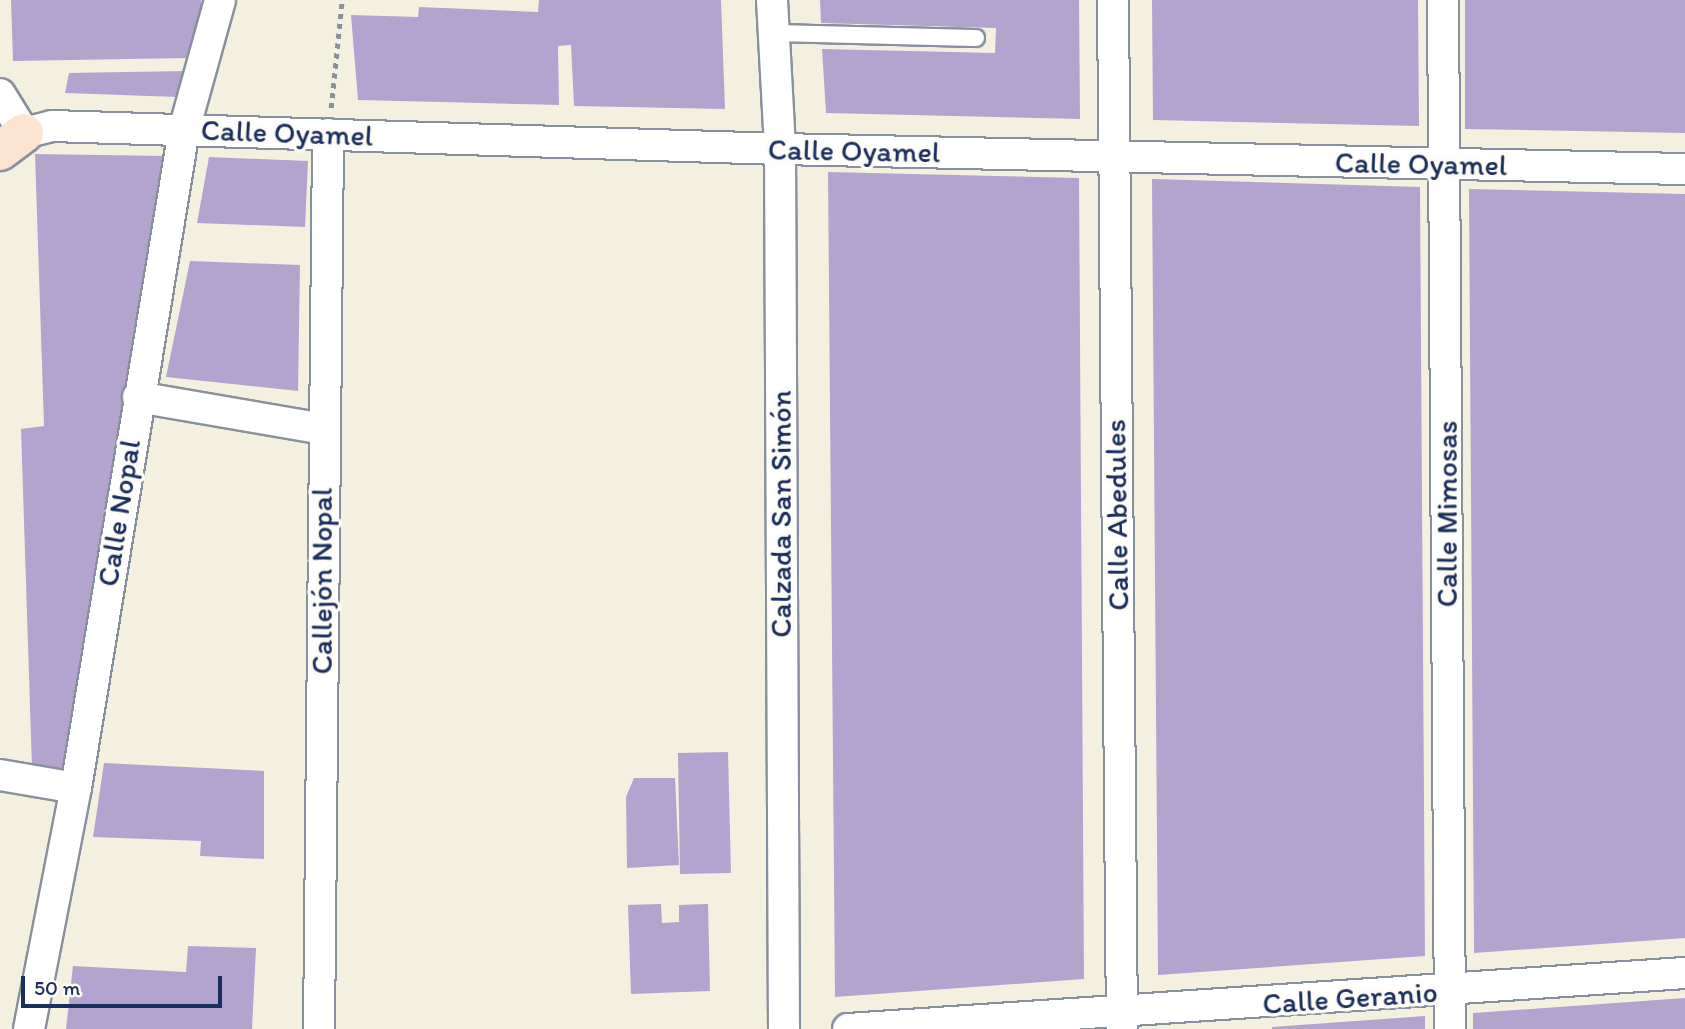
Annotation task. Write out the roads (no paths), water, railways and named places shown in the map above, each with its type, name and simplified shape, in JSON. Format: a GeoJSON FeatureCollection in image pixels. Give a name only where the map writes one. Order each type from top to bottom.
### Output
{"type":"FeatureCollection","features":[{"type":"Feature","properties":{"kind":"street","name":"Calle Nopal"},"geometry":{"type":"LineString","coordinates":[[29,1029],[76,788],[138,397],[184,130],[220,0]]}},
{"type":"Feature","properties":{"kind":"street","name":"Calzada San Simón"},"geometry":{"type":"LineString","coordinates":[[772,0],[780,149],[784,1029]]}},
{"type":"Feature","properties":{"kind":"street","name":"Calle Abedules"},"geometry":{"type":"LineString","coordinates":[[1113,0],[1122,1021]]}},
{"type":"Feature","properties":{"kind":"street","name":"Calle Mimosas"},"geometry":{"type":"LineString","coordinates":[[1443,0],[1450,1029]]}},
{"type":"Feature","properties":{"kind":"street"},"geometry":{"type":"LineString","coordinates":[[0,94],[12,142]]}},
{"type":"Feature","properties":{"kind":"street","name":"Calle Oyamel"},"geometry":{"type":"LineString","coordinates":[[12,142],[52,126],[780,149],[1685,169]]}},
{"type":"Feature","properties":{"kind":"street","name":"Callejón Nopal"},"geometry":{"type":"LineString","coordinates":[[319,1029],[328,134]]}},
{"type":"Feature","properties":{"kind":"street"},"geometry":{"type":"LineString","coordinates":[[138,397],[323,429]]}},
{"type":"Feature","properties":{"kind":"street"},"geometry":{"type":"LineString","coordinates":[[0,775],[76,788]]}},
{"type":"Feature","properties":{"kind":"street","name":"Calle Geranio"},"geometry":{"type":"LineString","coordinates":[[848,1029],[1122,1021],[1685,973]]}},
{"type":"Feature","properties":{"kind":"lane"},"geometry":{"type":"LineString","coordinates":[[774,33],[976,38]]}}]}
